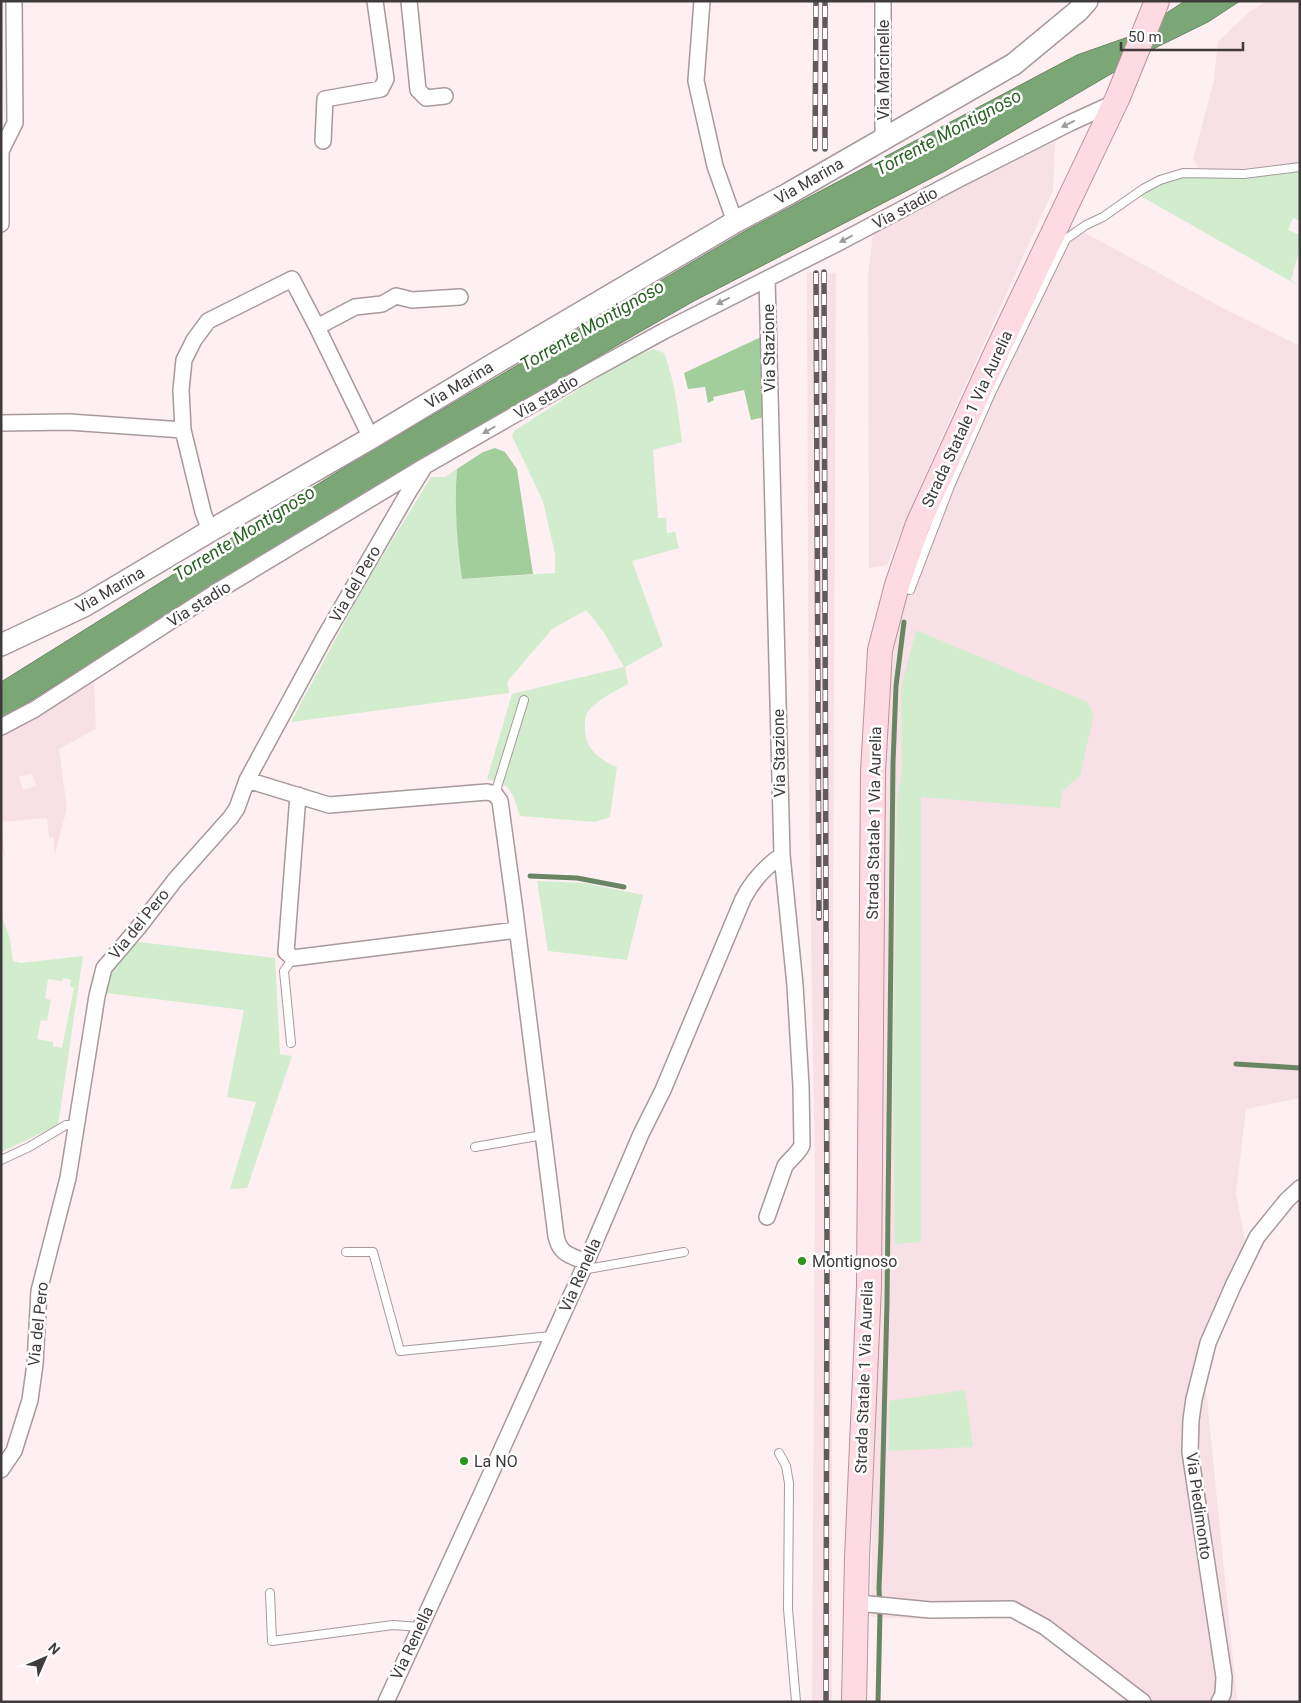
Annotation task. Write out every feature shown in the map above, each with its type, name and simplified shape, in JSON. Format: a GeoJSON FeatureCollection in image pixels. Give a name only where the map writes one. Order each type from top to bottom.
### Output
{"type":"FeatureCollection","features":[{"type":"Feature","properties":{"kind":"main road","name":"Via Marina"},"geometry":{"type":"LineString","coordinates":[[1,645],[84,606],[735,222],[788,194],[1014,64],[1078,11],[1087,1]]}},
{"type":"Feature","properties":{"kind":"main road","name":"Strada Statale 1 Via Aurelia"},"geometry":{"type":"LineString","coordinates":[[854,1702],[863,1604],[873,772],[880,650],[897,585],[918,524],[1116,101],[1155,7]]}},
{"type":"Feature","properties":{"kind":"street"},"geometry":{"type":"LineString","coordinates":[[1,224],[1,151],[16,123],[14,1]]}},
{"type":"Feature","properties":{"kind":"street"},"geometry":{"type":"LineString","coordinates":[[323,141],[326,98],[381,89],[386,79],[375,1]]}},
{"type":"Feature","properties":{"kind":"street"},"geometry":{"type":"LineString","coordinates":[[409,1],[418,90],[426,98],[445,96]]}},
{"type":"Feature","properties":{"kind":"street"},"geometry":{"type":"LineString","coordinates":[[702,1],[696,81],[715,166],[735,222]]}},
{"type":"Feature","properties":{"kind":"street","name":"Via Marcinelle"},"geometry":{"type":"LineString","coordinates":[[883,1],[883,139]]}},
{"type":"Feature","properties":{"kind":"street","name":"Via stadio"},"geometry":{"type":"LineString","coordinates":[[1,727],[35,709],[216,592],[425,466],[664,331],[1116,101]]}},
{"type":"Feature","properties":{"kind":"street"},"geometry":{"type":"LineString","coordinates":[[210,531],[202,512],[183,430],[180,390],[184,360],[194,340],[208,321],[292,279],[371,438]]}},
{"type":"Feature","properties":{"kind":"street","name":"Via Stazione"},"geometry":{"type":"LineString","coordinates":[[767,279],[782,854],[795,985],[802,1086],[802,1145],[800,1150],[785,1166],[767,1217]]}},
{"type":"Feature","properties":{"kind":"street"},"geometry":{"type":"LineString","coordinates":[[317,327],[355,307],[382,304],[396,296],[412,300],[460,297]]}},
{"type":"Feature","properties":{"kind":"street"},"geometry":{"type":"LineString","coordinates":[[1,423],[69,422],[183,430]]}},
{"type":"Feature","properties":{"kind":"street","name":"Via del Pero"},"geometry":{"type":"LineString","coordinates":[[1,1470],[14,1451],[30,1400],[35,1364],[39,1291],[68,1178],[104,968],[186,867],[237,808],[247,780],[337,616],[425,466]]}},
{"type":"Feature","properties":{"kind":"street"},"geometry":{"type":"LineString","coordinates":[[247,780],[329,805],[487,792],[495,794],[500,801],[558,1244],[562,1251],[584,1266]]}},
{"type":"Feature","properties":{"kind":"street"},"geometry":{"type":"LineString","coordinates":[[298,795],[286,952],[293,958],[517,930]]}},
{"type":"Feature","properties":{"kind":"street","name":"Via Renella"},"geometry":{"type":"LineString","coordinates":[[386,1702],[584,1266],[641,1134],[663,1090],[743,899],[750,885],[765,868],[782,854]]}},
{"type":"Feature","properties":{"kind":"street","name":"Via Piedimonto"},"geometry":{"type":"LineString","coordinates":[[1220,1702],[1223,1694],[1224,1677],[1222,1660],[1190,1452],[1194,1399],[1208,1343],[1257,1237],[1287,1200],[1300,1188]]}},
{"type":"Feature","properties":{"kind":"street"},"geometry":{"type":"LineString","coordinates":[[863,1604],[930,1610],[1012,1609],[1045,1627],[1143,1702]]}},
{"type":"Feature","properties":{"kind":"lane"},"geometry":{"type":"LineString","coordinates":[[910,590],[950,486],[992,391],[1066,239],[1086,225],[1103,217],[1143,189],[1160,180],[1183,172],[1244,174],[1300,167]]}},
{"type":"Feature","properties":{"kind":"lane"},"geometry":{"type":"LineString","coordinates":[[495,794],[524,700]]}},
{"type":"Feature","properties":{"kind":"lane"},"geometry":{"type":"LineString","coordinates":[[291,1043],[284,972],[293,958]]}},
{"type":"Feature","properties":{"kind":"lane"},"geometry":{"type":"LineString","coordinates":[[1,1160],[29,1147],[66,1125],[77,1125]]}},
{"type":"Feature","properties":{"kind":"lane"},"geometry":{"type":"LineString","coordinates":[[475,1147],[543,1135]]}},
{"type":"Feature","properties":{"kind":"lane"},"geometry":{"type":"LineString","coordinates":[[346,1252],[373,1252],[400,1351],[552,1336]]}},
{"type":"Feature","properties":{"kind":"lane"},"geometry":{"type":"LineString","coordinates":[[584,1266],[684,1252]]}},
{"type":"Feature","properties":{"kind":"lane"},"geometry":{"type":"LineString","coordinates":[[779,1452],[786,1466],[790,1483],[788,1609],[796,1702]]}},
{"type":"Feature","properties":{"kind":"lane"},"geometry":{"type":"LineString","coordinates":[[270,1593],[272,1641],[393,1625],[420,1627]]}},
{"type":"Feature","properties":{"kind":"shaded area"},"geometry":{"type":"Polygon","coordinates":[[[1266,1],[1300,1],[1300,164],[1200,172],[1193,159],[1214,80],[1218,42],[1248,13],[1266,1]]]}},
{"type":"Feature","properties":{"kind":"shaded area"},"geometry":{"type":"Polygon","coordinates":[[[1055,142],[1053,190],[937,448],[887,565],[869,568],[868,276],[873,233],[994,168],[1055,142]]]}},
{"type":"Feature","properties":{"kind":"shaded area"},"geometry":{"type":"Polygon","coordinates":[[[1300,167],[1300,221],[1293,218],[1288,230],[1300,235],[1300,248],[1291,280],[1299,286],[1137,194],[1183,173],[1203,174],[1300,167]]]}},
{"type":"Feature","properties":{"kind":"shaded area"},"geometry":{"type":"Polygon","coordinates":[[[1069,224],[1223,308],[1300,346],[1300,1098],[1246,1109],[1236,1193],[1245,1241],[1219,1306],[1201,1339],[1237,1699],[1235,1702],[1137,1702],[1047,1633],[1010,1615],[959,1615],[920,1619],[871,1617],[884,808],[888,698],[896,638],[915,551],[1069,224]]]}},
{"type":"Feature","properties":{"kind":"shaded area"},"geometry":{"type":"Polygon","coordinates":[[[807,272],[836,273],[832,1165],[832,1702],[812,1702],[815,1182],[809,801],[807,272]]]}},
{"type":"Feature","properties":{"kind":"shaded area"},"geometry":{"type":"Polygon","coordinates":[[[761,337],[764,417],[751,420],[744,390],[713,397],[714,400],[708,403],[705,387],[688,389],[684,373],[761,337]]]}},
{"type":"Feature","properties":{"kind":"shaded area"},"geometry":{"type":"Polygon","coordinates":[[[654,349],[664,353],[668,364],[676,397],[682,442],[653,450],[658,518],[666,518],[667,533],[675,532],[679,548],[632,561],[663,646],[625,667],[628,684],[606,696],[591,708],[585,717],[586,739],[589,745],[603,760],[617,767],[610,817],[595,822],[520,816],[513,795],[507,787],[487,779],[512,694],[624,667],[603,631],[586,610],[552,629],[507,682],[509,693],[291,722],[363,588],[431,477],[445,477],[457,469],[456,524],[462,579],[555,573],[555,554],[543,501],[512,436],[514,431],[626,359],[654,349]]]}},
{"type":"Feature","properties":{"kind":"shaded area"},"geometry":{"type":"Polygon","coordinates":[[[495,448],[505,452],[517,469],[533,574],[462,579],[456,524],[457,469],[483,452],[495,448]]]}},
{"type":"Feature","properties":{"kind":"shaded area"},"geometry":{"type":"Polygon","coordinates":[[[916,630],[1087,702],[1092,710],[1093,718],[1080,776],[1062,791],[1060,808],[921,797],[921,1242],[895,1244],[893,1087],[897,796],[902,773],[901,688],[916,630]]]}},
{"type":"Feature","properties":{"kind":"shaded area"},"geometry":{"type":"Polygon","coordinates":[[[94,676],[96,729],[59,749],[67,808],[55,854],[53,837],[49,837],[47,818],[1,822],[1,733],[94,676]],[[32,773],[19,777],[23,790],[36,786],[32,773]]]}},
{"type":"Feature","properties":{"kind":"shaded area"},"geometry":{"type":"Polygon","coordinates":[[[1,822],[5,859],[1,846],[1,822]]]}},
{"type":"Feature","properties":{"kind":"shaded area"},"geometry":{"type":"Polygon","coordinates":[[[537,881],[584,883],[643,895],[627,960],[548,951],[537,881]]]}},
{"type":"Feature","properties":{"kind":"shaded area"},"geometry":{"type":"Polygon","coordinates":[[[1,914],[10,939],[13,961],[21,963],[83,956],[58,1125],[1,1152],[1,914]],[[63,978],[62,981],[48,979],[45,998],[51,1000],[47,1021],[41,1020],[37,1039],[53,1042],[53,1046],[62,1048],[74,988],[70,986],[71,980],[63,978]]]}},
{"type":"Feature","properties":{"kind":"shaded area"},"geometry":{"type":"Polygon","coordinates":[[[138,942],[275,958],[280,1054],[292,1056],[247,1188],[230,1189],[256,1102],[227,1097],[244,1010],[106,993],[110,973],[138,942]]]}},
{"type":"Feature","properties":{"kind":"shaded area"},"geometry":{"type":"Polygon","coordinates":[[[965,1390],[973,1447],[889,1451],[889,1401],[965,1390]]]}},
{"type":"Feature","properties":{"kind":"water","name":"Torrente Montignoso"},"geometry":{"type":"Polygon","coordinates":[[[1185,1],[1240,1],[1208,22],[1157,47],[945,171],[694,301],[638,333],[304,530],[1,719],[1,682],[355,461],[745,231],[1077,55],[1131,36],[1185,1]]]}},
{"type":"Feature","properties":{"kind":"waterway"},"geometry":{"type":"LineString","coordinates":[[878,1702],[879,1588],[887,1303],[893,763],[896,686],[904,622]]}},
{"type":"Feature","properties":{"kind":"waterway"},"geometry":{"type":"LineString","coordinates":[[530,876],[577,878],[624,887]]}},
{"type":"Feature","properties":{"kind":"waterway"},"geometry":{"type":"LineString","coordinates":[[1236,1064],[1300,1068]]}},
{"type":"Feature","properties":{"kind":"railway"},"geometry":{"type":"LineString","coordinates":[[815,149],[816,1]]}},
{"type":"Feature","properties":{"kind":"railway"},"geometry":{"type":"LineString","coordinates":[[825,1],[825,149]]}},
{"type":"Feature","properties":{"kind":"railway"},"geometry":{"type":"LineString","coordinates":[[824,272],[827,1240],[826,1702]]}},
{"type":"Feature","properties":{"kind":"railway"},"geometry":{"type":"LineString","coordinates":[[816,273],[819,918]]}},
{"type":"Feature","properties":{"kind":"place","name":"Montignoso"},"geometry":{"type":"Point","coordinates":[802,1261]}},
{"type":"Feature","properties":{"kind":"place","name":"La NO"},"geometry":{"type":"Point","coordinates":[464,1461]}}]}
